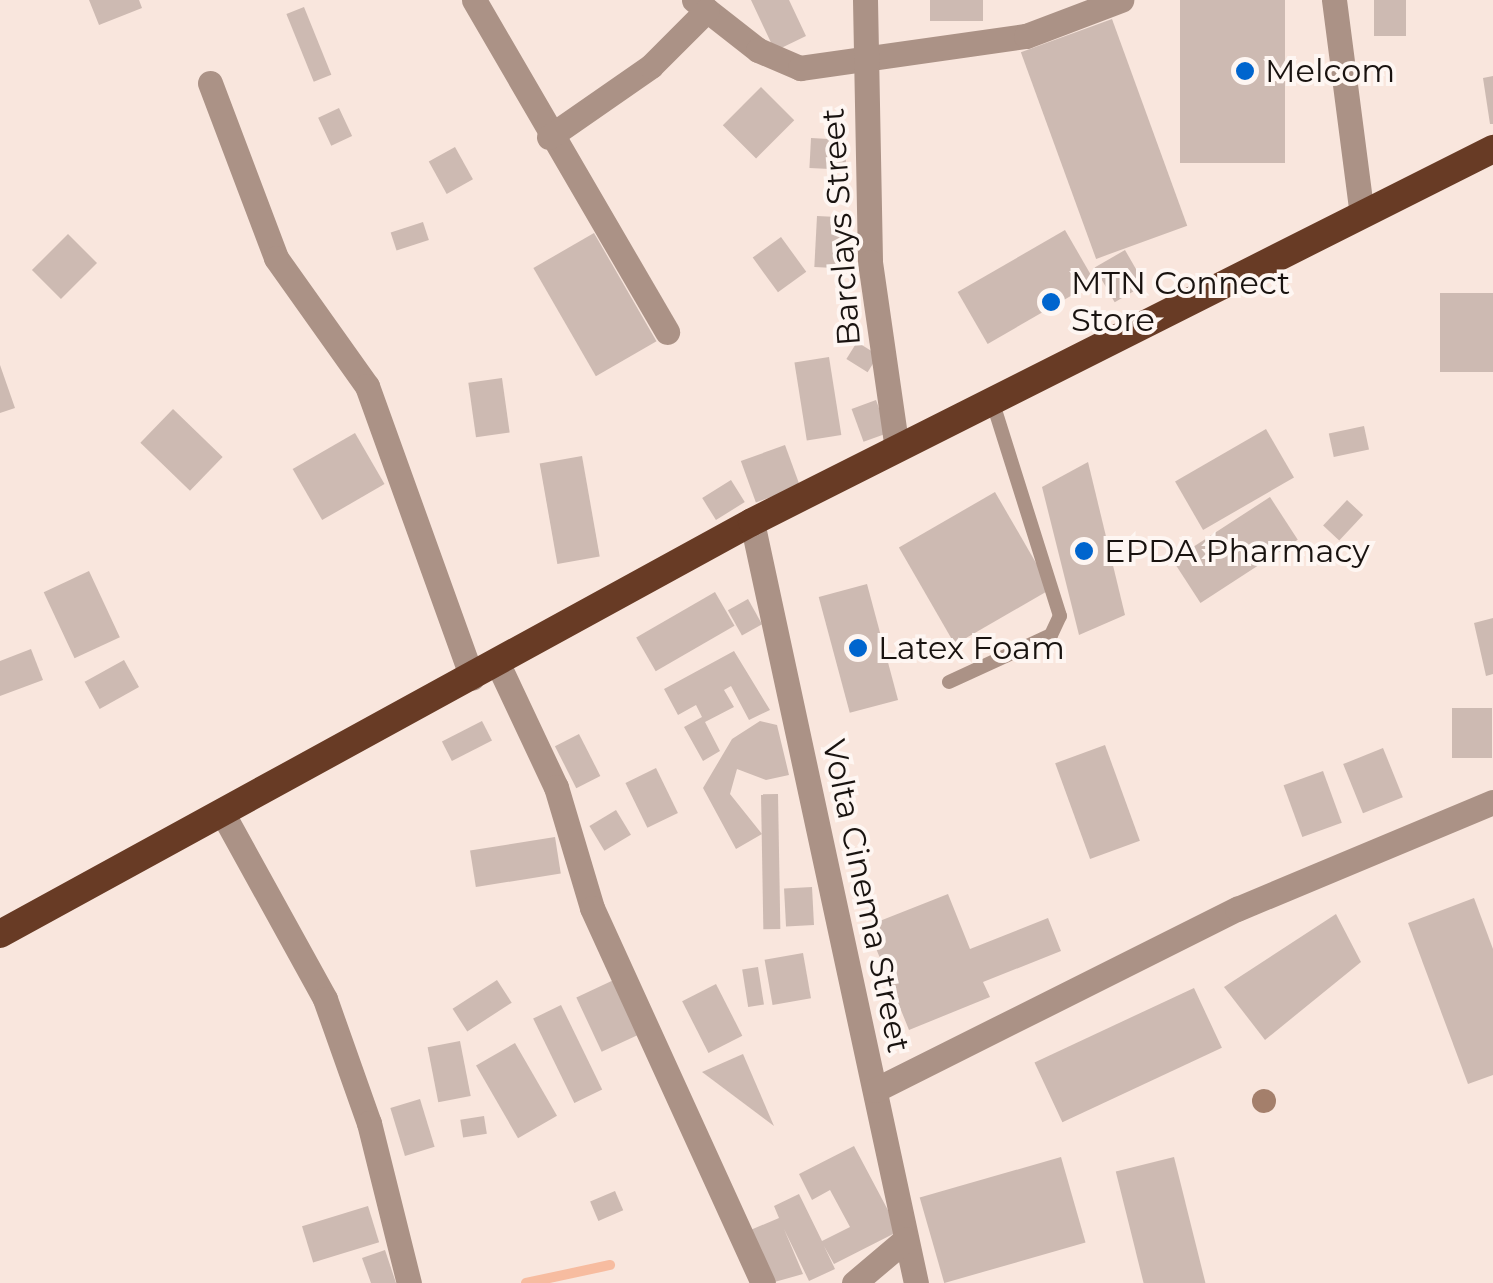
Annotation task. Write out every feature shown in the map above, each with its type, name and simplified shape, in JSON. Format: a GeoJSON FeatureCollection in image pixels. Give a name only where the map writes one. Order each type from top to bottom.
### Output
{"type":"FeatureCollection","features":[{"type":"Feature","properties":{"kind":"highway"},"geometry":{"type":"LineString","coordinates":[[0,934],[752,522],[1360,210],[1493,149]]}},
{"type":"Feature","properties":{"kind":"street"},"geometry":{"type":"LineString","coordinates":[[474,0],[548,137],[667,332]]}},
{"type":"Feature","properties":{"kind":"street","name":"Barclays Street"},"geometry":{"type":"LineString","coordinates":[[865,0],[862,66],[870,262],[897,449]]}},
{"type":"Feature","properties":{"kind":"street"},"geometry":{"type":"LineString","coordinates":[[548,137],[651,66],[701,5],[778,61],[862,66],[1026,36],[1121,0]]}},
{"type":"Feature","properties":{"kind":"street"},"geometry":{"type":"LineString","coordinates":[[1334,0],[1360,210]]}},
{"type":"Feature","properties":{"kind":"street"},"geometry":{"type":"LineString","coordinates":[[210,83],[276,258],[367,386],[472,678]]}},
{"type":"Feature","properties":{"kind":"street","name":"Volta Cinema Street"},"geometry":{"type":"LineString","coordinates":[[752,522],[916,1283]]}},
{"type":"Feature","properties":{"kind":"street"},"geometry":{"type":"LineString","coordinates":[[498,664],[556,787],[592,908],[763,1283]]}},
{"type":"Feature","properties":{"kind":"street"},"geometry":{"type":"LineString","coordinates":[[875,1090],[1237,909],[1493,802]]}},
{"type":"Feature","properties":{"kind":"street"},"geometry":{"type":"LineString","coordinates":[[223,814],[325,999],[369,1122],[410,1283]]}},
{"type":"Feature","properties":{"kind":"street"},"geometry":{"type":"LineString","coordinates":[[854,1283],[906,1239]]}},
{"type":"Feature","properties":{"kind":"lane"},"geometry":{"type":"LineString","coordinates":[[949,682],[1050,635],[1060,616],[992,400]]}},
{"type":"Feature","properties":{"kind":"building"},"geometry":{"type":"Polygon","coordinates":[[[89,0],[139,0],[142,8],[99,25],[89,0]]]}},
{"type":"Feature","properties":{"kind":"building"},"geometry":{"type":"Polygon","coordinates":[[[751,0],[789,0],[806,36],[775,51],[751,0]]]}},
{"type":"Feature","properties":{"kind":"building"},"geometry":{"type":"Polygon","coordinates":[[[930,0],[983,0],[983,21],[930,21],[930,0]]]}},
{"type":"Feature","properties":{"kind":"building","name":"Melcom"},"geometry":{"type":"Polygon","coordinates":[[[1180,0],[1285,0],[1285,163],[1180,163],[1180,0]]]}},
{"type":"Feature","properties":{"kind":"building"},"geometry":{"type":"Polygon","coordinates":[[[1374,0],[1406,0],[1406,36],[1374,36],[1374,0]]]}},
{"type":"Feature","properties":{"kind":"building"},"geometry":{"type":"Polygon","coordinates":[[[304,7],[331,75],[314,82],[286,14],[304,7]]]}},
{"type":"Feature","properties":{"kind":"building"},"geometry":{"type":"Polygon","coordinates":[[[1112,19],[1187,226],[1096,259],[1021,52],[1112,19]]]}},
{"type":"Feature","properties":{"kind":"building"},"geometry":{"type":"Polygon","coordinates":[[[1493,76],[1493,124],[1490,124],[1483,78],[1493,76]]]}},
{"type":"Feature","properties":{"kind":"building"},"geometry":{"type":"Polygon","coordinates":[[[761,87],[794,120],[756,158],[723,125],[761,87]]]}},
{"type":"Feature","properties":{"kind":"building"},"geometry":{"type":"Polygon","coordinates":[[[339,108],[352,136],[331,146],[318,118],[339,108]]]}},
{"type":"Feature","properties":{"kind":"building"},"geometry":{"type":"Polygon","coordinates":[[[811,138],[847,140],[845,170],[809,168],[811,138]]]}},
{"type":"Feature","properties":{"kind":"building"},"geometry":{"type":"Polygon","coordinates":[[[455,147],[473,179],[447,194],[429,162],[455,147]]]}},
{"type":"Feature","properties":{"kind":"building"},"geometry":{"type":"Polygon","coordinates":[[[817,216],[852,218],[849,269],[814,267],[817,216]]]}},
{"type":"Feature","properties":{"kind":"building"},"geometry":{"type":"Polygon","coordinates":[[[423,222],[429,240],[397,251],[391,233],[423,222]]]}},
{"type":"Feature","properties":{"kind":"building"},"geometry":{"type":"Polygon","coordinates":[[[1065,230],[1095,282],[988,344],[958,292],[1065,230]]]}},
{"type":"Feature","properties":{"kind":"building"},"geometry":{"type":"Polygon","coordinates":[[[594,233],[656,341],[596,376],[533,268],[594,233]]]}},
{"type":"Feature","properties":{"kind":"building"},"geometry":{"type":"Polygon","coordinates":[[[68,234],[97,263],[61,299],[32,270],[68,234]]]}},
{"type":"Feature","properties":{"kind":"building"},"geometry":{"type":"Polygon","coordinates":[[[781,237],[806,272],[778,292],[753,258],[781,237]]]}},
{"type":"Feature","properties":{"kind":"building"},"geometry":{"type":"Polygon","coordinates":[[[1125,250],[1145,285],[1115,302],[1095,268],[1125,250]]]}},
{"type":"Feature","properties":{"kind":"building"},"geometry":{"type":"Polygon","coordinates":[[[1440,293],[1493,293],[1493,372],[1440,372],[1440,293]]]}},
{"type":"Feature","properties":{"kind":"building"},"geometry":{"type":"Polygon","coordinates":[[[857,342],[878,355],[868,372],[846,359],[857,342]]]}},
{"type":"Feature","properties":{"kind":"building"},"geometry":{"type":"Polygon","coordinates":[[[829,357],[841,435],[807,441],[794,362],[829,357]]]}},
{"type":"Feature","properties":{"kind":"building"},"geometry":{"type":"Polygon","coordinates":[[[0,365],[15,408],[0,413],[0,365]]]}},
{"type":"Feature","properties":{"kind":"building"},"geometry":{"type":"Polygon","coordinates":[[[502,378],[510,432],[476,437],[468,383],[502,378]]]}},
{"type":"Feature","properties":{"kind":"building"},"geometry":{"type":"Polygon","coordinates":[[[876,400],[888,433],[864,442],[852,409],[876,400]]]}},
{"type":"Feature","properties":{"kind":"building"},"geometry":{"type":"Polygon","coordinates":[[[173,409],[223,457],[190,491],[140,443],[173,409]]]}},
{"type":"Feature","properties":{"kind":"building"},"geometry":{"type":"Polygon","coordinates":[[[1364,426],[1369,449],[1334,457],[1329,433],[1364,426]]]}},
{"type":"Feature","properties":{"kind":"building"},"geometry":{"type":"Polygon","coordinates":[[[1266,429],[1294,477],[1203,530],[1175,482],[1266,429]]]}},
{"type":"Feature","properties":{"kind":"building"},"geometry":{"type":"Polygon","coordinates":[[[355,433],[385,484],[322,520],[293,469],[355,433]]]}},
{"type":"Feature","properties":{"kind":"building"},"geometry":{"type":"Polygon","coordinates":[[[785,445],[800,486],[756,502],[741,461],[785,445]]]}},
{"type":"Feature","properties":{"kind":"building"},"geometry":{"type":"Polygon","coordinates":[[[582,456],[600,556],[557,564],[540,463],[582,456]]]}},
{"type":"Feature","properties":{"kind":"building","name":"EPDA Pharmacy"},"geometry":{"type":"Polygon","coordinates":[[[1088,462],[1125,615],[1079,635],[1042,487],[1088,462]]]}},
{"type":"Feature","properties":{"kind":"building"},"geometry":{"type":"Polygon","coordinates":[[[731,480],[745,502],[716,520],[702,498],[731,480]]]}},
{"type":"Feature","properties":{"kind":"building"},"geometry":{"type":"Polygon","coordinates":[[[995,492],[1051,589],[955,644],[899,548],[995,492]]]}},
{"type":"Feature","properties":{"kind":"building"},"geometry":{"type":"Polygon","coordinates":[[[1270,497],[1298,540],[1200,603],[1173,560],[1270,497]]]}},
{"type":"Feature","properties":{"kind":"building"},"geometry":{"type":"Polygon","coordinates":[[[1347,500],[1363,515],[1339,541],[1323,526],[1347,500]]]}},
{"type":"Feature","properties":{"kind":"building"},"geometry":{"type":"Polygon","coordinates":[[[89,571],[120,637],[75,658],[44,592],[89,571]]]}},
{"type":"Feature","properties":{"kind":"building","name":"Latex Foam"},"geometry":{"type":"Polygon","coordinates":[[[867,584],[898,700],[850,713],[819,597],[867,584]]]}},
{"type":"Feature","properties":{"kind":"building"},"geometry":{"type":"Polygon","coordinates":[[[715,592],[734,626],[656,671],[636,638],[715,592]]]}},
{"type":"Feature","properties":{"kind":"building"},"geometry":{"type":"Polygon","coordinates":[[[748,599],[762,624],[742,636],[728,610],[748,599]]]}},
{"type":"Feature","properties":{"kind":"building"},"geometry":{"type":"Polygon","coordinates":[[[1493,618],[1493,674],[1486,676],[1474,623],[1493,618]]]}},
{"type":"Feature","properties":{"kind":"building"},"geometry":{"type":"Polygon","coordinates":[[[31,649],[43,680],[0,696],[0,661],[31,649]]]}},
{"type":"Feature","properties":{"kind":"building"},"geometry":{"type":"Polygon","coordinates":[[[734,651],[770,710],[749,720],[731,686],[724,690],[734,707],[705,722],[720,751],[703,761],[684,727],[702,717],[696,705],[678,715],[664,689],[734,651]]]}},
{"type":"Feature","properties":{"kind":"building"},"geometry":{"type":"Polygon","coordinates":[[[124,660],[139,687],[100,709],[85,682],[124,660]]]}},
{"type":"Feature","properties":{"kind":"building"},"geometry":{"type":"Polygon","coordinates":[[[1452,708],[1492,708],[1492,758],[1452,758],[1452,708]]]}},
{"type":"Feature","properties":{"kind":"building"},"geometry":{"type":"Polygon","coordinates":[[[482,721],[492,741],[452,761],[442,741],[482,721]]]}},
{"type":"Feature","properties":{"kind":"building"},"geometry":{"type":"Polygon","coordinates":[[[760,721],[777,725],[789,775],[766,780],[737,769],[730,794],[762,834],[736,849],[703,788],[732,739],[760,721]]]}},
{"type":"Feature","properties":{"kind":"building"},"geometry":{"type":"Polygon","coordinates":[[[579,734],[600,776],[576,788],[555,746],[579,734]]]}},
{"type":"Feature","properties":{"kind":"building"},"geometry":{"type":"Polygon","coordinates":[[[1105,745],[1140,841],[1090,859],[1055,763],[1105,745]]]}},
{"type":"Feature","properties":{"kind":"building"},"geometry":{"type":"Polygon","coordinates":[[[1383,748],[1403,797],[1363,813],[1343,764],[1383,748]]]}},
{"type":"Feature","properties":{"kind":"building"},"geometry":{"type":"Polygon","coordinates":[[[656,768],[678,813],[647,828],[625,783],[656,768]]]}},
{"type":"Feature","properties":{"kind":"building"},"geometry":{"type":"Polygon","coordinates":[[[1323,771],[1342,823],[1302,837],[1284,785],[1323,771]]]}},
{"type":"Feature","properties":{"kind":"building"},"geometry":{"type":"Polygon","coordinates":[[[761,794],[778,794],[780,929],[763,929],[761,794]]]}},
{"type":"Feature","properties":{"kind":"building"},"geometry":{"type":"Polygon","coordinates":[[[616,810],[631,835],[604,851],[589,826],[616,810]]]}},
{"type":"Feature","properties":{"kind":"building"},"geometry":{"type":"Polygon","coordinates":[[[555,837],[561,874],[476,887],[470,850],[555,837]]]}},
{"type":"Feature","properties":{"kind":"building"},"geometry":{"type":"Polygon","coordinates":[[[812,887],[814,925],[786,926],[784,888],[812,887]]]}},
{"type":"Feature","properties":{"kind":"building"},"geometry":{"type":"Polygon","coordinates":[[[948,894],[970,949],[1048,918],[1061,951],[983,982],[990,997],[909,1030],[867,926],[948,894]]]}},
{"type":"Feature","properties":{"kind":"building"},"geometry":{"type":"Polygon","coordinates":[[[1474,898],[1493,949],[1493,1075],[1468,1084],[1408,923],[1474,898]]]}},
{"type":"Feature","properties":{"kind":"building"},"geometry":{"type":"Polygon","coordinates":[[[1336,914],[1361,962],[1265,1040],[1224,987],[1336,914]]]}},
{"type":"Feature","properties":{"kind":"building"},"geometry":{"type":"Polygon","coordinates":[[[803,953],[811,998],[773,1005],[765,960],[803,953]]]}},
{"type":"Feature","properties":{"kind":"building"},"geometry":{"type":"Polygon","coordinates":[[[758,967],[764,1005],[748,1007],[742,970],[758,967]]]}},
{"type":"Feature","properties":{"kind":"building"},"geometry":{"type":"Polygon","coordinates":[[[618,978],[643,1032],[602,1052],[576,997],[618,978]]]}},
{"type":"Feature","properties":{"kind":"building"},"geometry":{"type":"Polygon","coordinates":[[[497,980],[512,1003],[467,1032],[453,1009],[497,980]]]}},
{"type":"Feature","properties":{"kind":"building"},"geometry":{"type":"Polygon","coordinates":[[[716,984],[742,1036],[708,1053],[682,1001],[716,984]]]}},
{"type":"Feature","properties":{"kind":"building"},"geometry":{"type":"Polygon","coordinates":[[[1194,988],[1222,1048],[1062,1122],[1034,1062],[1194,988]]]}},
{"type":"Feature","properties":{"kind":"building"},"geometry":{"type":"Polygon","coordinates":[[[561,1005],[602,1089],[574,1103],[533,1019],[561,1005]]]}},
{"type":"Feature","properties":{"kind":"building"},"geometry":{"type":"Polygon","coordinates":[[[460,1041],[471,1096],[438,1102],[428,1047],[460,1041]]]}},
{"type":"Feature","properties":{"kind":"building"},"geometry":{"type":"Polygon","coordinates":[[[515,1043],[557,1116],[518,1138],[476,1066],[515,1043]]]}},
{"type":"Feature","properties":{"kind":"building"},"geometry":{"type":"Polygon","coordinates":[[[743,1054],[774,1126],[702,1072],[743,1054]]]}},
{"type":"Feature","properties":{"kind":"building"},"geometry":{"type":"Polygon","coordinates":[[[420,1099],[435,1147],[405,1156],[390,1108],[420,1099]]]}},
{"type":"Feature","properties":{"kind":"building"},"geometry":{"type":"Polygon","coordinates":[[[484,1116],[487,1134],[463,1138],[460,1120],[484,1116]]]}},
{"type":"Feature","properties":{"kind":"building"},"geometry":{"type":"Polygon","coordinates":[[[854,1146],[899,1231],[834,1264],[824,1246],[835,1269],[809,1281],[784,1229],[803,1274],[771,1283],[748,1231],[779,1218],[774,1206],[799,1194],[822,1241],[850,1227],[830,1190],[812,1200],[799,1174],[854,1146]]]}},
{"type":"Feature","properties":{"kind":"building"},"geometry":{"type":"Polygon","coordinates":[[[1061,1157],[1086,1243],[944,1283],[920,1198],[1061,1157]]]}},
{"type":"Feature","properties":{"kind":"building"},"geometry":{"type":"Polygon","coordinates":[[[1174,1157],[1205,1283],[1144,1283],[1116,1172],[1174,1157]]]}},
{"type":"Feature","properties":{"kind":"building"},"geometry":{"type":"Polygon","coordinates":[[[615,1191],[623,1210],[598,1221],[590,1202],[615,1191]]]}},
{"type":"Feature","properties":{"kind":"building"},"geometry":{"type":"Polygon","coordinates":[[[368,1206],[379,1242],[313,1263],[302,1226],[368,1206]]]}},
{"type":"Feature","properties":{"kind":"building"},"geometry":{"type":"Polygon","coordinates":[[[385,1250],[396,1283],[371,1283],[362,1258],[385,1250]]]}},
{"type":"Feature","properties":{"kind":"waterway"},"geometry":{"type":"LineString","coordinates":[[526,1283],[610,1265]]}},
{"type":"Feature","properties":{"kind":"place","name":"Melcom"},"geometry":{"type":"Point","coordinates":[1245,71]}},
{"type":"Feature","properties":{"kind":"place","name":"MTN Connect Store"},"geometry":{"type":"Point","coordinates":[1051,302]}},
{"type":"Feature","properties":{"kind":"place","name":"EPDA Pharmacy"},"geometry":{"type":"Point","coordinates":[1084,551]}},
{"type":"Feature","properties":{"kind":"place","name":"Latex Foam"},"geometry":{"type":"Point","coordinates":[858,648]}}]}
